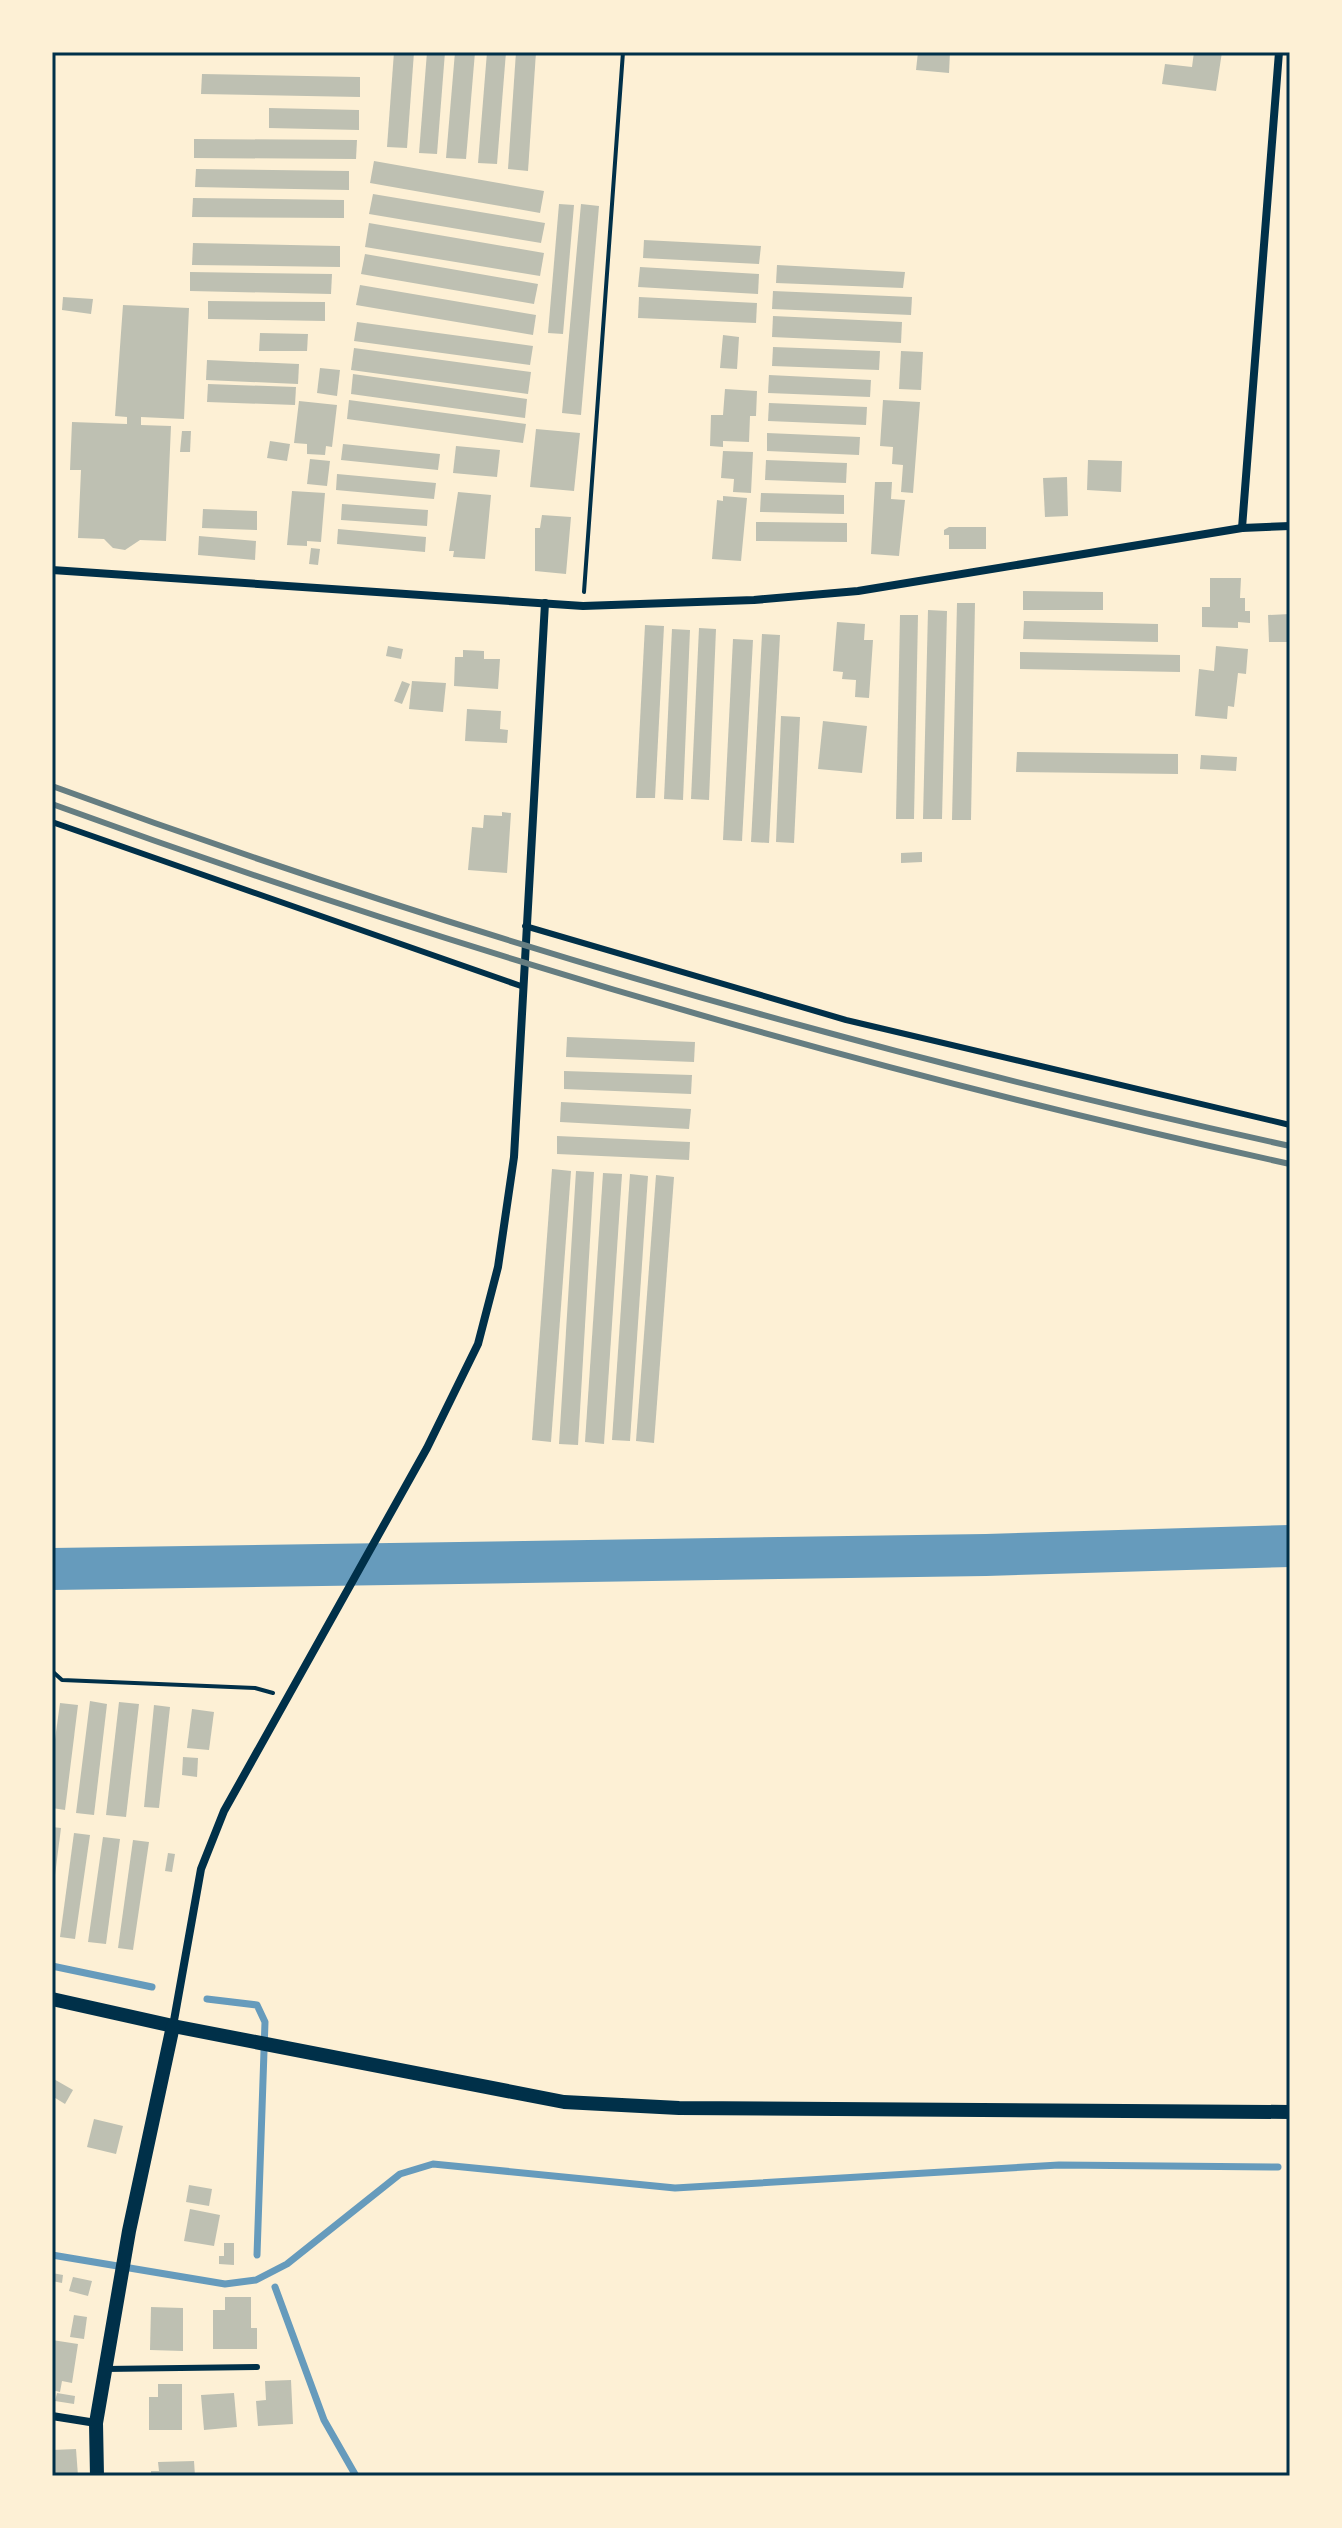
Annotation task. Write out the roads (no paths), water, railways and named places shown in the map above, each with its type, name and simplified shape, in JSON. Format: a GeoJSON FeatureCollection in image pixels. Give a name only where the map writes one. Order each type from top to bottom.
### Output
{"type":"FeatureCollection","features":[{"type":"Feature","properties":{"kind":"street"},"geometry":{"type":"LineString","coordinates":[[1242,528],[1279,52]]}},
{"type":"Feature","properties":{"kind":"street"},"geometry":{"type":"LineString","coordinates":[[52,570],[583,606],[754,600],[858,591],[1242,528],[1290,526]]}},
{"type":"Feature","properties":{"kind":"street"},"geometry":{"type":"LineString","coordinates":[[97,2476],[96,2423],[105,2369],[129,2231],[173,2026],[201,1869],[224,1811],[410,1478],[478,1344],[498,1267],[514,1157],[521,986],[545,603]]}},
{"type":"Feature","properties":{"kind":"street"},"geometry":{"type":"LineString","coordinates":[[52,1999],[280,2048],[564,2102],[679,2108],[1290,2112]]}},
{"type":"Feature","properties":{"kind":"street"},"geometry":{"type":"LineString","coordinates":[[52,2416],[96,2423]]}},
{"type":"Feature","properties":{"kind":"lane"},"geometry":{"type":"LineString","coordinates":[[52,822],[521,986]]}},
{"type":"Feature","properties":{"kind":"lane"},"geometry":{"type":"LineString","coordinates":[[525,926],[846,1020],[1290,1125]]}},
{"type":"Feature","properties":{"kind":"lane"},"geometry":{"type":"LineString","coordinates":[[105,2369],[257,2367]]}},
{"type":"Feature","properties":{"kind":"waterway"},"geometry":{"type":"LineString","coordinates":[[52,1569],[986,1555],[1290,1546]]}},
{"type":"Feature","properties":{"kind":"waterway"},"geometry":{"type":"LineString","coordinates":[[52,1966],[152,1987]]}},
{"type":"Feature","properties":{"kind":"waterway"},"geometry":{"type":"LineString","coordinates":[[207,1999],[257,2005],[265,2022],[257,2255]]}},
{"type":"Feature","properties":{"kind":"waterway"},"geometry":{"type":"LineString","coordinates":[[52,2255],[225,2284],[256,2280],[287,2264],[400,2174],[433,2164],[675,2188],[1059,2165],[1278,2167]]}},
{"type":"Feature","properties":{"kind":"waterway"},"geometry":{"type":"LineString","coordinates":[[275,2287],[324,2420],[356,2476]]}},
{"type":"Feature","properties":{"kind":"railway"},"geometry":{"type":"LineString","coordinates":[[52,786],[357,892],[665,987],[976,1072],[1290,1146]]}},
{"type":"Feature","properties":{"kind":"railway"},"geometry":{"type":"LineString","coordinates":[[52,804],[357,909],[665,1005],[976,1090],[1290,1164]]}}]}
